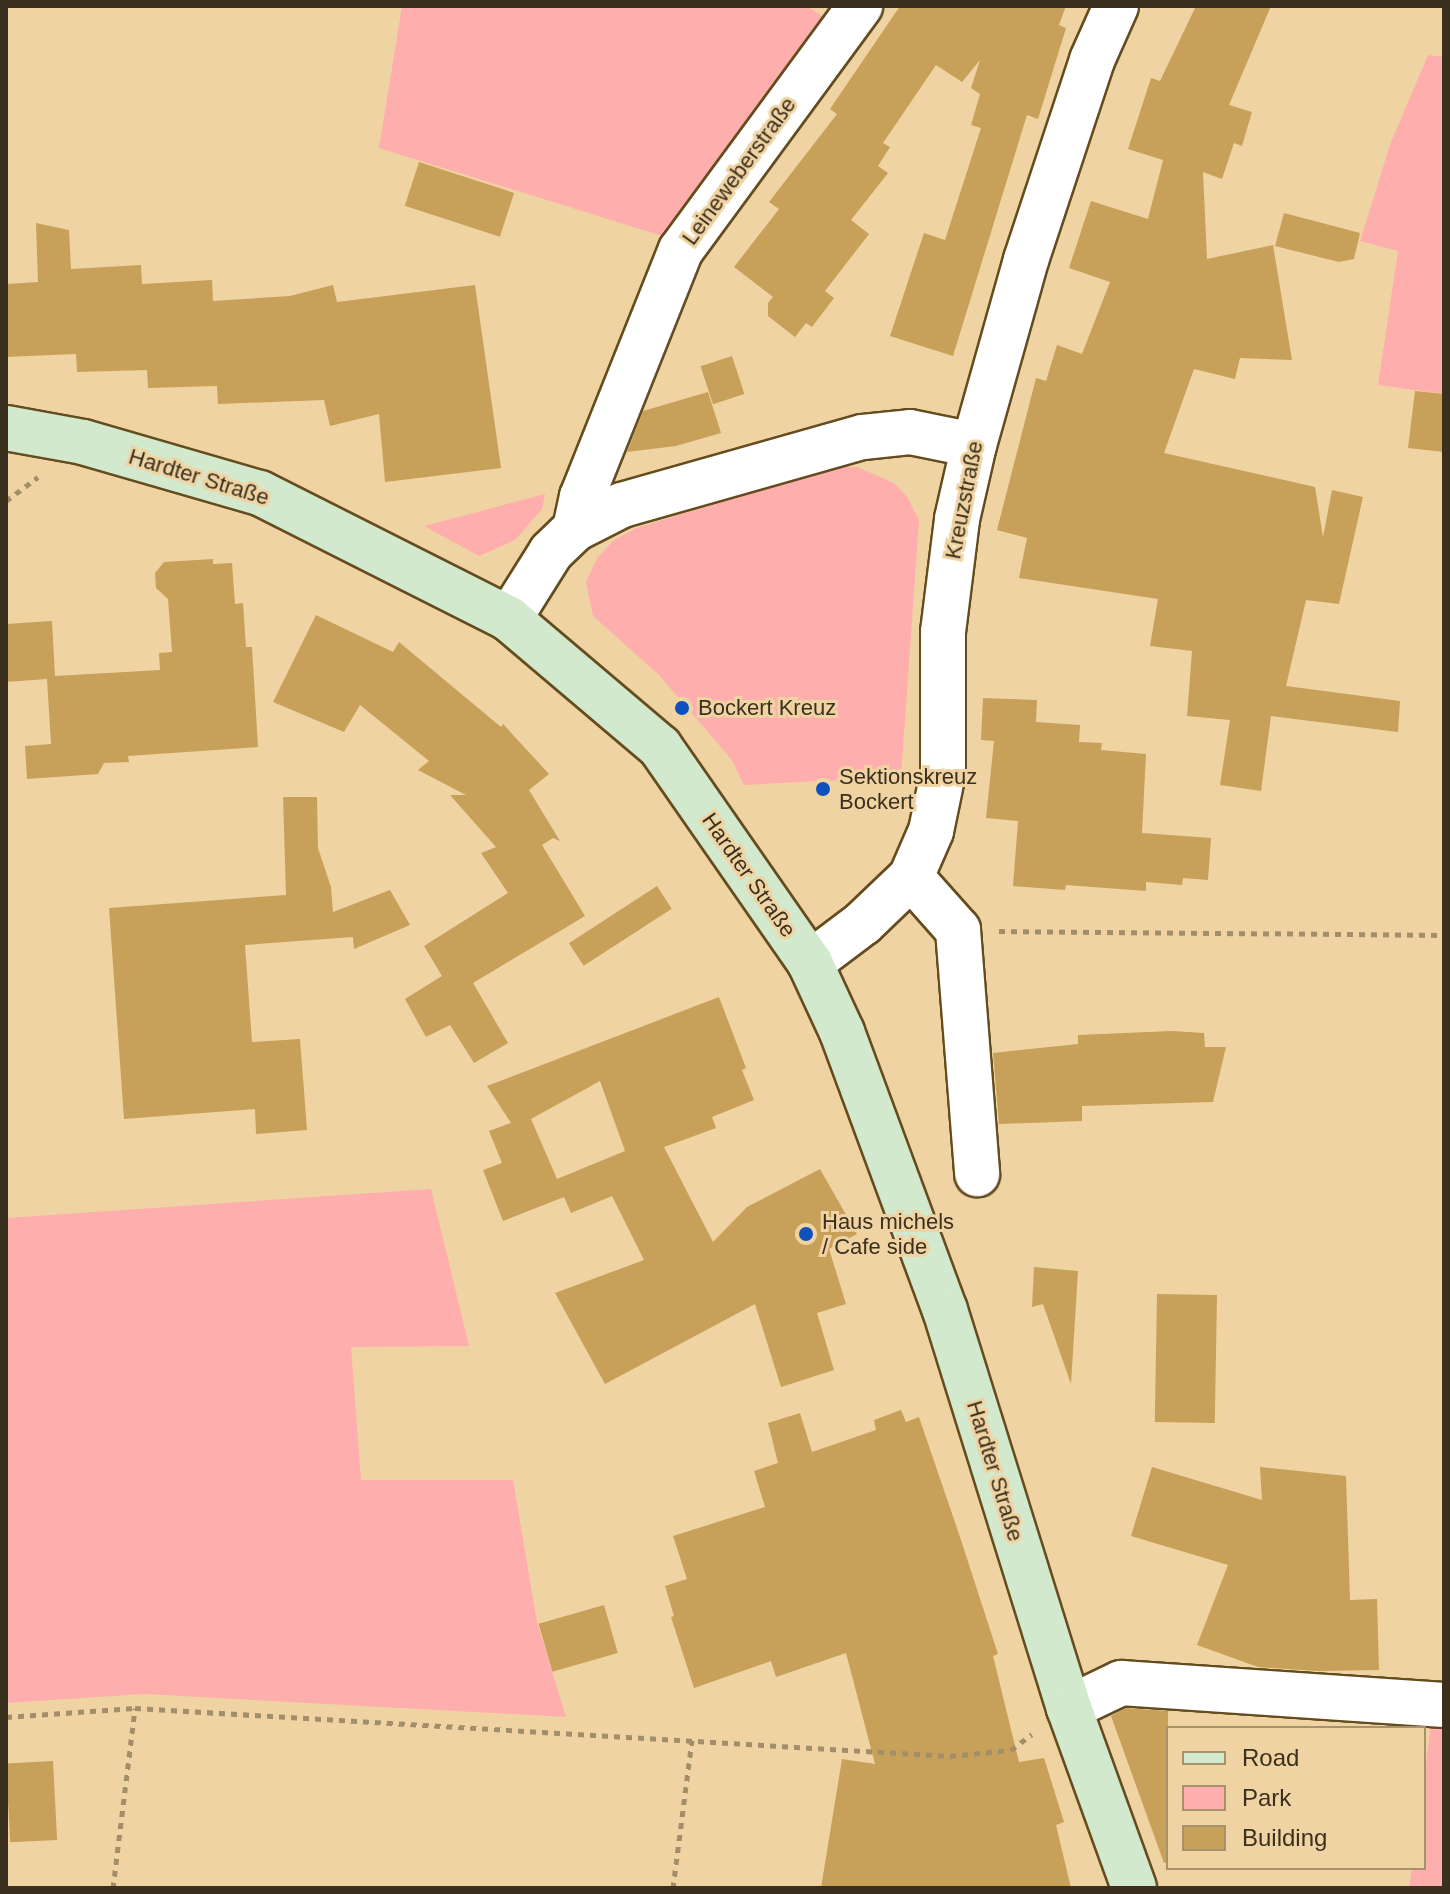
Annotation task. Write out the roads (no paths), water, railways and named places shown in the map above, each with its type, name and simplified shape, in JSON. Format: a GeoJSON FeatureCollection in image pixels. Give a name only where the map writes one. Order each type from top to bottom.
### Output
{"type":"FeatureCollection","features":[{"type":"Feature","properties":{"kind":"main road","name":"Hardter Straße"},"geometry":{"type":"LineString","coordinates":[[6,428],[83,442],[260,493],[509,619],[660,747],[810,963],[842,1032],[945,1310],[1069,1708],[1134,1888]]}},
{"type":"Feature","properties":{"kind":"street","name":"Leineweberstraße"},"geometry":{"type":"LineString","coordinates":[[575,529],[582,497],[681,250],[860,6]]}},
{"type":"Feature","properties":{"kind":"street","name":"Kreuzstraße"},"geometry":{"type":"LineString","coordinates":[[810,963],[863,923],[911,877],[931,831],[943,773],[943,632],[957,519],[974,445],[1026,260],[1092,60],[1116,6]]}},
{"type":"Feature","properties":{"kind":"street","name":"Leineweberstraße"},"geometry":{"type":"LineString","coordinates":[[509,619],[551,552],[575,529],[622,505],[863,437],[910,432],[974,445]]}},
{"type":"Feature","properties":{"kind":"street"},"geometry":{"type":"LineString","coordinates":[[911,877],[958,930],[977,1174]]}},
{"type":"Feature","properties":{"kind":"street"},"geometry":{"type":"LineString","coordinates":[[1069,1708],[1121,1683],[1444,1705]]}},
{"type":"Feature","properties":{"kind":"place","name":"Bockert Kreuz"},"geometry":{"type":"Point","coordinates":[682,708]}},
{"type":"Feature","properties":{"kind":"place","name":"Sektionskreuz Bockert"},"geometry":{"type":"Point","coordinates":[823,789]}},
{"type":"Feature","properties":{"kind":"place","name":"Haus michels / Cafe side"},"geometry":{"type":"Point","coordinates":[806,1234]}}]}
